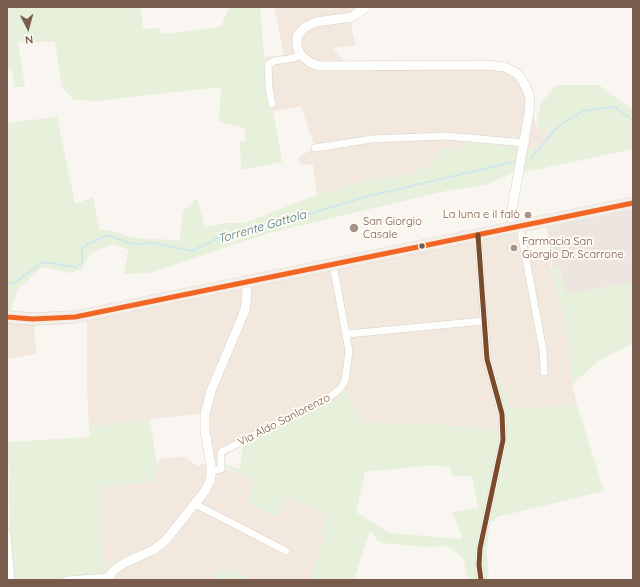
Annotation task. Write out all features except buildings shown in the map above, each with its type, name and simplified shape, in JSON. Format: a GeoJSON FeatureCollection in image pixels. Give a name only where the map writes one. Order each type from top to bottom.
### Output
{"type":"FeatureCollection","features":[{"type":"Feature","properties":{"kind":"main road"},"geometry":{"type":"LineString","coordinates":[[7,317],[32,319],[76,317],[633,203]]}},
{"type":"Feature","properties":{"kind":"street"},"geometry":{"type":"LineString","coordinates":[[366,7],[352,17],[316,22],[304,28],[298,36],[297,46],[300,54],[309,62],[319,66],[488,65],[505,68],[518,74],[525,84],[530,97],[525,142],[511,215],[516,227],[543,350],[544,372]]}},
{"type":"Feature","properties":{"kind":"street"},"geometry":{"type":"LineString","coordinates":[[272,104],[269,88],[268,65],[274,61],[294,58],[300,54]]}},
{"type":"Feature","properties":{"kind":"street"},"geometry":{"type":"LineString","coordinates":[[315,148],[372,139],[446,136],[525,142]]}},
{"type":"Feature","properties":{"kind":"street"},"geometry":{"type":"LineString","coordinates":[[478,235],[487,359],[502,414],[503,440],[480,548],[479,565],[481,580]]}},
{"type":"Feature","properties":{"kind":"street","name":"Via Aldo Sanlorenzo"},"geometry":{"type":"LineString","coordinates":[[211,471],[221,469],[221,452],[332,396],[340,389],[345,381],[350,351],[333,264]]}},
{"type":"Feature","properties":{"kind":"street","name":"Via Aldo Sanlorenzo"},"geometry":{"type":"LineString","coordinates":[[67,580],[108,579],[114,570],[125,562],[155,549],[166,540],[205,491],[211,478],[211,471],[205,430],[205,414],[211,391],[245,310],[247,294],[246,282]]}},
{"type":"Feature","properties":{"kind":"street"},"geometry":{"type":"LineString","coordinates":[[346,334],[484,321]]}},
{"type":"Feature","properties":{"kind":"street"},"geometry":{"type":"LineString","coordinates":[[195,504],[286,551]]}},
{"type":"Feature","properties":{"kind":"street"},"geometry":{"type":"LineString","coordinates":[[7,534],[9,540],[10,580]]}},
{"type":"Feature","properties":{"kind":"shaded area"},"geometry":{"type":"Polygon","coordinates":[[[274,7],[366,7],[352,17],[352,31],[356,45],[333,48],[348,66],[487,65],[518,74],[530,97],[536,127],[554,138],[540,153],[530,149],[441,149],[432,164],[409,175],[363,181],[317,195],[313,165],[300,164],[298,157],[315,148],[301,106],[274,111],[272,104],[264,57],[284,55],[274,7]]]}},
{"type":"Feature","properties":{"kind":"shaded area"},"geometry":{"type":"Polygon","coordinates":[[[632,210],[633,282],[629,284],[565,295],[560,267],[553,268],[547,227],[632,210]]]}},
{"type":"Feature","properties":{"kind":"shaded area"},"geometry":{"type":"Polygon","coordinates":[[[526,229],[530,255],[550,252],[551,267],[560,267],[563,297],[562,309],[570,354],[572,385],[577,405],[511,409],[497,369],[503,438],[428,424],[361,423],[345,389],[232,450],[226,457],[225,464],[222,467],[255,480],[247,504],[285,498],[327,514],[321,535],[324,540],[309,580],[107,580],[142,549],[113,563],[103,570],[101,487],[154,482],[156,464],[162,458],[186,457],[197,466],[207,463],[201,435],[200,414],[89,427],[87,386],[87,322],[89,314],[526,229]]]}},
{"type":"Feature","properties":{"kind":"shaded area"},"geometry":{"type":"Polygon","coordinates":[[[7,321],[34,324],[36,354],[7,359],[7,321]]]}},
{"type":"Feature","properties":{"kind":"green space"},"geometry":{"type":"Polygon","coordinates":[[[7,7],[132,7],[141,9],[143,29],[160,28],[162,34],[221,27],[229,8],[260,7],[264,57],[282,162],[241,170],[240,141],[245,141],[245,128],[219,122],[221,87],[97,101],[74,100],[62,87],[55,42],[18,42],[25,87],[14,87],[12,68],[7,69],[7,7]]]}},
{"type":"Feature","properties":{"kind":"green space"},"geometry":{"type":"Polygon","coordinates":[[[556,85],[599,85],[633,110],[633,149],[540,169],[511,173],[486,185],[450,190],[269,233],[150,273],[123,274],[129,250],[112,244],[90,254],[82,269],[70,273],[42,267],[18,289],[9,317],[7,317],[7,123],[57,117],[75,204],[93,197],[100,230],[110,230],[128,236],[145,239],[180,240],[183,211],[197,198],[205,227],[224,223],[244,223],[317,195],[363,181],[409,175],[432,164],[441,149],[447,147],[450,150],[460,150],[466,141],[530,149],[540,153],[554,138],[536,127],[541,103],[556,85]]]}},
{"type":"Feature","properties":{"kind":"green space"},"geometry":{"type":"Polygon","coordinates":[[[551,267],[560,267],[565,295],[633,282],[633,343],[598,361],[572,385],[570,354],[562,309],[551,267]]]}},
{"type":"Feature","properties":{"kind":"green space"},"geometry":{"type":"Polygon","coordinates":[[[496,366],[511,409],[577,405],[604,491],[497,517],[489,525],[487,553],[489,580],[468,580],[463,557],[447,546],[425,547],[383,543],[377,540],[370,530],[354,580],[309,580],[324,540],[321,535],[327,514],[285,498],[278,517],[247,504],[255,480],[224,467],[225,464],[240,469],[243,445],[346,389],[361,423],[428,424],[491,428],[503,438],[500,485],[505,441],[496,366]],[[434,465],[365,472],[356,512],[389,533],[463,539],[452,512],[478,508],[472,476],[452,476],[451,468],[434,465]]]}},
{"type":"Feature","properties":{"kind":"green space"},"geometry":{"type":"Polygon","coordinates":[[[150,419],[157,466],[154,482],[101,487],[103,570],[113,563],[147,548],[112,568],[107,575],[50,580],[11,580],[8,442],[90,437],[89,427],[150,419]]]}},
{"type":"Feature","properties":{"kind":"green space"},"geometry":{"type":"Polygon","coordinates":[[[216,570],[231,571],[249,577],[247,580],[214,580],[216,570]]]}},
{"type":"Feature","properties":{"kind":"waterway","name":"Torrente Gattola"},"geometry":{"type":"LineString","coordinates":[[531,158],[557,127],[583,111],[614,107],[633,120]]}},
{"type":"Feature","properties":{"kind":"waterway","name":"Torrente Gattola"},"geometry":{"type":"LineString","coordinates":[[7,283],[13,284],[43,262],[76,267],[82,263],[82,249],[88,244],[108,235],[133,244],[154,243],[192,251],[220,237],[259,229],[365,197],[517,161]]}},
{"type":"Feature","properties":{"kind":"transit line"},"geometry":{"type":"LineString","coordinates":[[7,317],[32,319],[75,317],[633,203]]}},
{"type":"Feature","properties":{"kind":"transit line"},"geometry":{"type":"LineString","coordinates":[[478,235],[487,359],[502,414],[503,440],[480,548],[479,565],[481,580]]}},
{"type":"Feature","properties":{"kind":"place","name":"La luna e il falò"},"geometry":{"type":"Point","coordinates":[528,215]}},
{"type":"Feature","properties":{"kind":"place","name":"San Giorgio Casale"},"geometry":{"type":"Point","coordinates":[354,228]}},
{"type":"Feature","properties":{"kind":"place","name":"Farmacia San Giorgio Dr. Scarrone"},"geometry":{"type":"Point","coordinates":[514,248]}}]}
